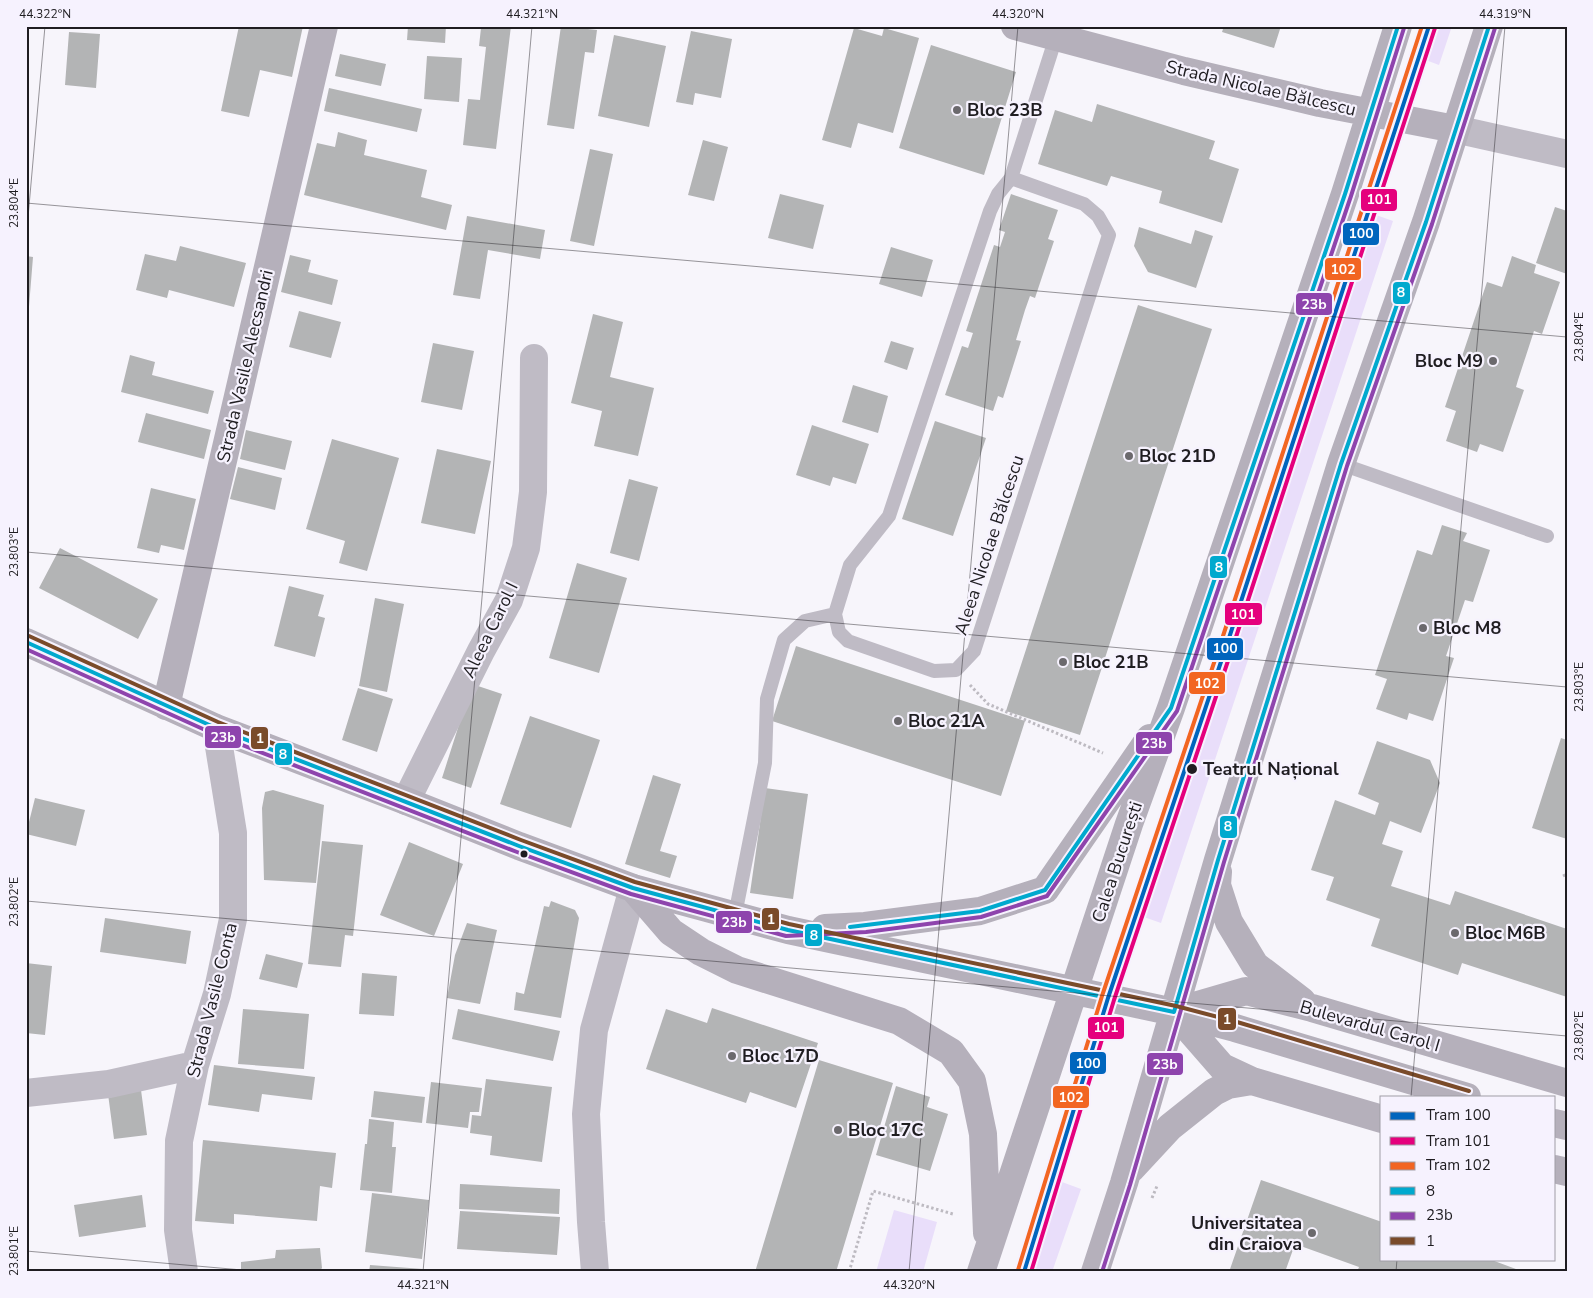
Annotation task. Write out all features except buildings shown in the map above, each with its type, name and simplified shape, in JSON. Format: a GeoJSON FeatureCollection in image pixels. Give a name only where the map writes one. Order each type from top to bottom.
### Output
{"type":"FeatureCollection","features":[{"type":"Feature","properties":{"kind":"main road","name":"Strada Vasile Alecsandri"},"geometry":{"type":"LineString","coordinates":[[166,706],[324,26]]}},
{"type":"Feature","properties":{"kind":"main road","name":"Strada Nicolae Bălcescu"},"geometry":{"type":"LineString","coordinates":[[1015,26],[1184,71],[1370,114],[1455,128]]}},
{"type":"Feature","properties":{"kind":"main road","name":"Calea București"},"geometry":{"type":"LineString","coordinates":[[984,1261],[1129,824],[1171,708],[1342,203],[1398,26]]}},
{"type":"Feature","properties":{"kind":"main road"},"geometry":{"type":"LineString","coordinates":[[1095,1272],[1127,1174],[1218,860],[1341,464],[1426,222],[1489,26]]}},
{"type":"Feature","properties":{"kind":"main road","name":"Bulevardul Carol I"},"geometry":{"type":"LineString","coordinates":[[26,642],[216,728],[519,846],[633,888],[788,930],[1174,1012],[1246,991],[1312,1008],[1567,1083]]}},
{"type":"Feature","properties":{"kind":"main road"},"geometry":{"type":"LineString","coordinates":[[788,930],[865,926],[980,911],[1045,890],[1171,708]]}},
{"type":"Feature","properties":{"kind":"main road"},"geometry":{"type":"LineString","coordinates":[[1218,860],[1217,885],[1229,922],[1256,965],[1312,1008]]}},
{"type":"Feature","properties":{"kind":"main road"},"geometry":{"type":"LineString","coordinates":[[633,888],[671,932],[737,970],[899,1022],[951,1052],[972,1081],[983,1134],[984,1261]]}},
{"type":"Feature","properties":{"kind":"main road"},"geometry":{"type":"LineString","coordinates":[[1174,1012],[1222,1067],[1252,1081],[1380,1118]]}},
{"type":"Feature","properties":{"kind":"main road"},"geometry":{"type":"LineString","coordinates":[[1174,1012],[1235,1028],[1464,1096]]}},
{"type":"Feature","properties":{"kind":"main road"},"geometry":{"type":"LineString","coordinates":[[1127,1174],[1170,1127],[1214,1092],[1228,1085],[1252,1081]]}},
{"type":"Feature","properties":{"kind":"street","name":"Strada Nicolae Bălcescu"},"geometry":{"type":"LineString","coordinates":[[1455,128],[1567,154]]}},
{"type":"Feature","properties":{"kind":"street","name":"Aleea Carol I"},"geometry":{"type":"LineString","coordinates":[[406,801],[481,651],[509,600],[526,548],[533,492],[534,358]]}},
{"type":"Feature","properties":{"kind":"street","name":"Strada Vasile Conta"},"geometry":{"type":"LineString","coordinates":[[184,1272],[178,1230],[179,1141],[195,1065],[217,994],[233,918],[233,833],[216,728]]}},
{"type":"Feature","properties":{"kind":"street"},"geometry":{"type":"LineString","coordinates":[[596,1272],[591,1222],[586,1114],[594,1030],[633,888]]}},
{"type":"Feature","properties":{"kind":"street"},"geometry":{"type":"LineString","coordinates":[[26,1093],[109,1084],[195,1065]]}},
{"type":"Feature","properties":{"kind":"lane"},"geometry":{"type":"LineString","coordinates":[[956,670],[934,671],[848,641],[839,632],[836,614],[850,566],[889,516],[990,211],[998,194],[1011,178],[1056,37]]}},
{"type":"Feature","properties":{"kind":"lane","name":"Aleea Nicolae Bălcescu"},"geometry":{"type":"LineString","coordinates":[[956,670],[974,651],[1109,235],[1098,216],[1084,204],[1011,178]]}},
{"type":"Feature","properties":{"kind":"lane"},"geometry":{"type":"LineString","coordinates":[[1341,464],[1547,536]]}},
{"type":"Feature","properties":{"kind":"lane"},"geometry":{"type":"LineString","coordinates":[[735,915],[765,764],[767,699],[784,640],[805,621],[836,614]]}},
{"type":"Feature","properties":{"kind":"path"},"geometry":{"type":"LineString","coordinates":[[956,670],[988,704],[1103,753]]}},
{"type":"Feature","properties":{"kind":"path"},"geometry":{"type":"LineString","coordinates":[[1151,1201],[1158,1183]]}},
{"type":"Feature","properties":{"kind":"path"},"geometry":{"type":"LineString","coordinates":[[849,1272],[873,1191],[953,1214]]}},
{"type":"Feature","properties":{"kind":"shaded area"},"geometry":{"type":"Polygon","coordinates":[[[1434,26],[1452,26],[1439,65],[1423,59],[1434,26]]]}},
{"type":"Feature","properties":{"kind":"shaded area"},"geometry":{"type":"Polygon","coordinates":[[[1376,215],[1393,221],[1161,923],[1144,917],[1376,215]]]}},
{"type":"Feature","properties":{"kind":"shaded area"},"geometry":{"type":"Polygon","coordinates":[[[1062,1182],[1081,1189],[1052,1272],[1032,1272],[1062,1182]]]}},
{"type":"Feature","properties":{"kind":"shaded area"},"geometry":{"type":"Polygon","coordinates":[[[894,1210],[937,1222],[923,1272],[876,1272],[894,1210]]]}},
{"type":"Feature","properties":{"kind":"tram line","name":"102"},"geometry":{"type":"LineString","coordinates":[[1018,1270],[1102,996],[1223,636],[1422,26]]}},
{"type":"Feature","properties":{"kind":"tram line","name":"100"},"geometry":{"type":"LineString","coordinates":[[1024,1272],[1108,998],[1229,638],[1429,26]]}},
{"type":"Feature","properties":{"kind":"tram line","name":"101"},"geometry":{"type":"LineString","coordinates":[[1031,1272],[1114,1000],[1235,640],[1435,28]]}},
{"type":"Feature","properties":{"kind":"transit line","name":"8"},"geometry":{"type":"LineString","coordinates":[[850,927],[980,911],[1045,890],[1171,708],[1345,194],[1398,26]]}},
{"type":"Feature","properties":{"kind":"transit line","name":"8"},"geometry":{"type":"LineString","coordinates":[[26,642],[216,728],[519,846],[633,888],[788,930],[1174,1012],[1218,860],[1341,464],[1426,222],[1489,26]]}},
{"type":"Feature","properties":{"kind":"transit line","name":"23b"},"geometry":{"type":"LineString","coordinates":[[26,649],[214,734],[517,852],[631,894],[786,936],[866,932],[981,917],[1047,896],[1177,711],[1351,196],[1404,28]]}},
{"type":"Feature","properties":{"kind":"transit line","name":"23b"},"geometry":{"type":"LineString","coordinates":[[1102,1272],[1130,1185],[1224,862],[1347,466],[1432,224],[1495,28]]}},
{"type":"Feature","properties":{"kind":"transit line","name":"1"},"geometry":{"type":"LineString","coordinates":[[29,636],[218,722],[521,840],[635,882],[789,924],[1176,1006],[1237,1022],[1469,1091]]}},
{"type":"Feature","properties":{"kind":"place","name":"Bloc 23B"},"geometry":{"type":"Point","coordinates":[957,110]}},
{"type":"Feature","properties":{"kind":"place","name":"Bloc M9"},"geometry":{"type":"Point","coordinates":[1493,361]}},
{"type":"Feature","properties":{"kind":"place","name":"Bloc 21D"},"geometry":{"type":"Point","coordinates":[1129,456]}},
{"type":"Feature","properties":{"kind":"place","name":"Bloc M8"},"geometry":{"type":"Point","coordinates":[1423,628]}},
{"type":"Feature","properties":{"kind":"place","name":"Bloc 21B"},"geometry":{"type":"Point","coordinates":[1063,662]}},
{"type":"Feature","properties":{"kind":"place","name":"Bloc 21A"},"geometry":{"type":"Point","coordinates":[898,721]}},
{"type":"Feature","properties":{"kind":"place","name":"Teatrul Național"},"geometry":{"type":"Point","coordinates":[1192,769]}},
{"type":"Feature","properties":{"kind":"place","name":"Bloc M6B"},"geometry":{"type":"Point","coordinates":[1455,933]}},
{"type":"Feature","properties":{"kind":"place","name":"Bloc 17D"},"geometry":{"type":"Point","coordinates":[732,1056]}},
{"type":"Feature","properties":{"kind":"place","name":"Bloc 17C"},"geometry":{"type":"Point","coordinates":[838,1130]}},
{"type":"Feature","properties":{"kind":"place","name":"Universitatea din Craiova"},"geometry":{"type":"Point","coordinates":[1312,1233]}}]}
